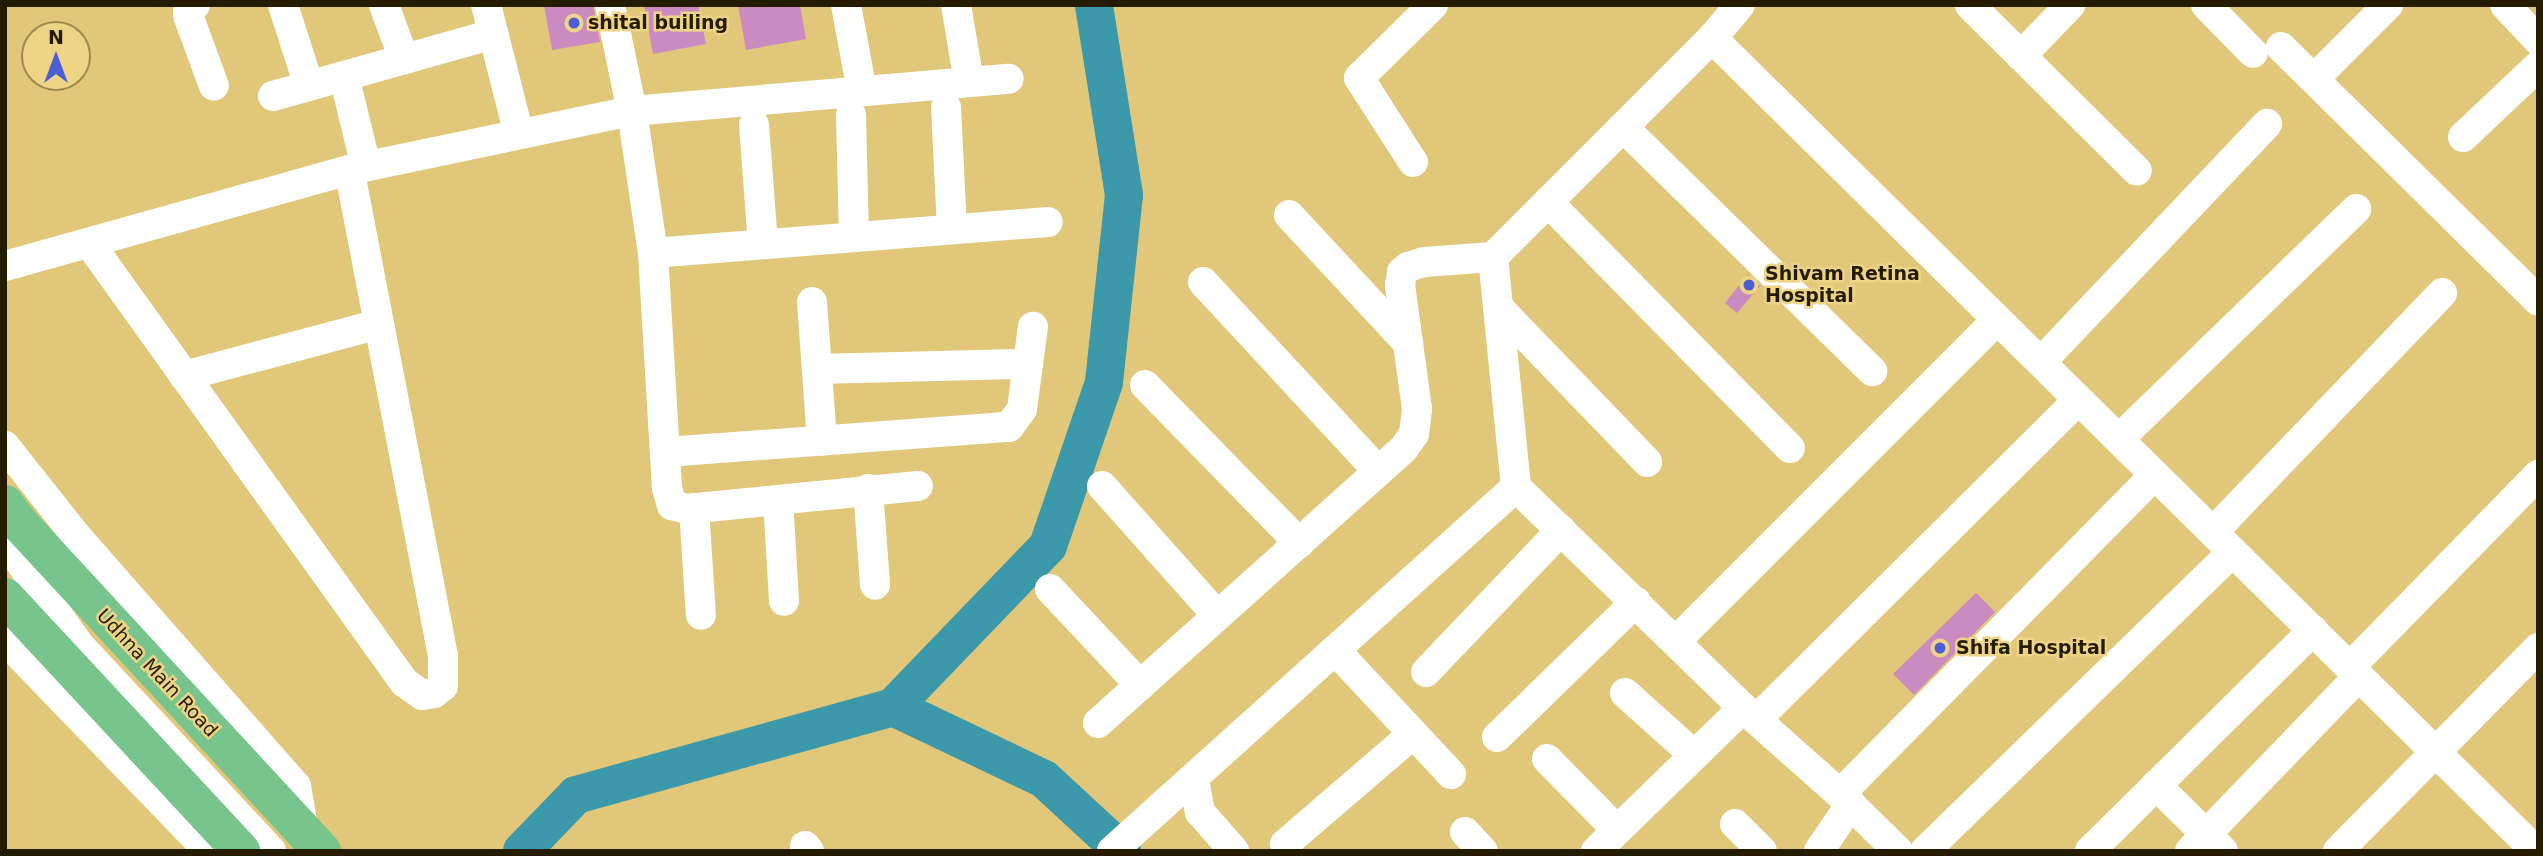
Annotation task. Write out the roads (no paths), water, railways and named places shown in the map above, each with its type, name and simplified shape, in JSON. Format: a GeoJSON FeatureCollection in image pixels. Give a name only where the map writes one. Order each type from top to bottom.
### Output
{"type":"FeatureCollection","features":[{"type":"Feature","properties":{"kind":"highway","name":"Udhna Main Road"},"geometry":{"type":"LineString","coordinates":[[10,523],[301,845]]}},
{"type":"Feature","properties":{"kind":"highway"},"geometry":{"type":"LineString","coordinates":[[5,597],[241,851]]}},
{"type":"Feature","properties":{"kind":"street"},"geometry":{"type":"LineString","coordinates":[[195,5],[188,12],[189,18],[214,86]]}},
{"type":"Feature","properties":{"kind":"street"},"geometry":{"type":"LineString","coordinates":[[284,5],[309,86]]}},
{"type":"Feature","properties":{"kind":"street"},"geometry":{"type":"LineString","coordinates":[[384,5],[404,59]]}},
{"type":"Feature","properties":{"kind":"street"},"geometry":{"type":"LineString","coordinates":[[610,5],[632,111],[653,253],[667,488],[672,505],[694,508],[918,486]]}},
{"type":"Feature","properties":{"kind":"street"},"geometry":{"type":"LineString","coordinates":[[846,5],[856,103],[854,237]]}},
{"type":"Feature","properties":{"kind":"street"},"geometry":{"type":"LineString","coordinates":[[956,5],[969,82]]}},
{"type":"Feature","properties":{"kind":"street"},"geometry":{"type":"LineString","coordinates":[[1413,162],[1359,78],[1433,5]]}},
{"type":"Feature","properties":{"kind":"street"},"geometry":{"type":"LineString","coordinates":[[1098,723],[1404,448],[1417,424],[1400,285],[1402,272],[1424,262],[1493,257],[1712,38],[1740,5]]}},
{"type":"Feature","properties":{"kind":"street"},"geometry":{"type":"LineString","coordinates":[[1970,5],[2137,171]]}},
{"type":"Feature","properties":{"kind":"street"},"geometry":{"type":"LineString","coordinates":[[2021,56],[2070,5]]}},
{"type":"Feature","properties":{"kind":"street"},"geometry":{"type":"LineString","coordinates":[[2206,5],[2267,50],[2314,79],[2538,300]]}},
{"type":"Feature","properties":{"kind":"street"},"geometry":{"type":"LineString","coordinates":[[2314,79],[2388,5]]}},
{"type":"Feature","properties":{"kind":"street"},"geometry":{"type":"LineString","coordinates":[[2505,5],[2538,40]]}},
{"type":"Feature","properties":{"kind":"street"},"geometry":{"type":"LineString","coordinates":[[274,96],[404,59],[490,19],[519,134]]}},
{"type":"Feature","properties":{"kind":"street"},"geometry":{"type":"LineString","coordinates":[[1712,38],[1997,320],[2042,361],[2078,400],[2120,438],[2524,843]]}},
{"type":"Feature","properties":{"kind":"street"},"geometry":{"type":"LineString","coordinates":[[2463,136],[2538,66]]}},
{"type":"Feature","properties":{"kind":"street"},"geometry":{"type":"LineString","coordinates":[[90,244],[404,681],[422,695],[434,693],[443,686],[443,656],[379,324],[344,76]]}},
{"type":"Feature","properties":{"kind":"street"},"geometry":{"type":"LineString","coordinates":[[5,265],[90,244],[357,168],[632,111],[856,103],[969,82],[1009,79]]}},
{"type":"Feature","properties":{"kind":"street"},"geometry":{"type":"LineString","coordinates":[[946,107],[952,229]]}},
{"type":"Feature","properties":{"kind":"street"},"geometry":{"type":"LineString","coordinates":[[2042,361],[2267,124]]}},
{"type":"Feature","properties":{"kind":"street"},"geometry":{"type":"LineString","coordinates":[[754,125],[763,244]]}},
{"type":"Feature","properties":{"kind":"street"},"geometry":{"type":"LineString","coordinates":[[1623,127],[1872,372]]}},
{"type":"Feature","properties":{"kind":"street"},"geometry":{"type":"LineString","coordinates":[[1548,202],[1790,448]]}},
{"type":"Feature","properties":{"kind":"street"},"geometry":{"type":"LineString","coordinates":[[2120,438],[2356,209]]}},
{"type":"Feature","properties":{"kind":"street"},"geometry":{"type":"LineString","coordinates":[[1289,215],[1408,343]]}},
{"type":"Feature","properties":{"kind":"street"},"geometry":{"type":"LineString","coordinates":[[653,253],[1048,222]]}},
{"type":"Feature","properties":{"kind":"street"},"geometry":{"type":"LineString","coordinates":[[1493,257],[1516,487],[1898,851]]}},
{"type":"Feature","properties":{"kind":"street"},"geometry":{"type":"LineString","coordinates":[[1203,282],[1378,471]]}},
{"type":"Feature","properties":{"kind":"street"},"geometry":{"type":"LineString","coordinates":[[1925,851],[2223,542],[2442,293]]}},
{"type":"Feature","properties":{"kind":"street"},"geometry":{"type":"LineString","coordinates":[[812,302],[822,441]]}},
{"type":"Feature","properties":{"kind":"street"},"geometry":{"type":"LineString","coordinates":[[1498,307],[1647,462]]}},
{"type":"Feature","properties":{"kind":"street"},"geometry":{"type":"LineString","coordinates":[[1676,640],[1997,320]]}},
{"type":"Feature","properties":{"kind":"street"},"geometry":{"type":"LineString","coordinates":[[184,376],[379,324]]}},
{"type":"Feature","properties":{"kind":"street"},"geometry":{"type":"LineString","coordinates":[[666,452],[1009,428],[1021,409],[1033,327]]}},
{"type":"Feature","properties":{"kind":"street"},"geometry":{"type":"LineString","coordinates":[[817,369],[1028,364]]}},
{"type":"Feature","properties":{"kind":"street"},"geometry":{"type":"LineString","coordinates":[[1145,385],[1299,543]]}},
{"type":"Feature","properties":{"kind":"street"},"geometry":{"type":"LineString","coordinates":[[1596,851],[1694,755],[1751,713],[2078,400]]}},
{"type":"Feature","properties":{"kind":"street"},"geometry":{"type":"LineString","coordinates":[[5,446],[78,538],[296,786],[301,845]]}},
{"type":"Feature","properties":{"kind":"street"},"geometry":{"type":"LineString","coordinates":[[1819,851],[1846,799],[2155,475]]}},
{"type":"Feature","properties":{"kind":"street"},"geometry":{"type":"LineString","coordinates":[[2156,785],[2206,845],[2354,671],[2538,475]]}},
{"type":"Feature","properties":{"kind":"street"},"geometry":{"type":"LineString","coordinates":[[1102,486],[1217,615]]}},
{"type":"Feature","properties":{"kind":"street"},"geometry":{"type":"LineString","coordinates":[[1112,851],[1516,487]]}},
{"type":"Feature","properties":{"kind":"street"},"geometry":{"type":"LineString","coordinates":[[869,489],[875,585]]}},
{"type":"Feature","properties":{"kind":"street"},"geometry":{"type":"LineString","coordinates":[[778,500],[784,601]]}},
{"type":"Feature","properties":{"kind":"street"},"geometry":{"type":"LineString","coordinates":[[694,508],[701,615]]}},
{"type":"Feature","properties":{"kind":"street"},"geometry":{"type":"LineString","coordinates":[[10,523],[46,597],[80,646],[301,845]]}},
{"type":"Feature","properties":{"kind":"street"},"geometry":{"type":"LineString","coordinates":[[1426,672],[1561,530]]}},
{"type":"Feature","properties":{"kind":"street"},"geometry":{"type":"LineString","coordinates":[[1050,589],[1140,685]]}},
{"type":"Feature","properties":{"kind":"street"},"geometry":{"type":"LineString","coordinates":[[1497,737],[1636,602]]}},
{"type":"Feature","properties":{"kind":"street"},"geometry":{"type":"LineString","coordinates":[[2090,851],[2313,630]]}},
{"type":"Feature","properties":{"kind":"street"},"geometry":{"type":"LineString","coordinates":[[5,640],[209,851]]}},
{"type":"Feature","properties":{"kind":"street"},"geometry":{"type":"LineString","coordinates":[[2338,851],[2538,648]]}},
{"type":"Feature","properties":{"kind":"street"},"geometry":{"type":"LineString","coordinates":[[1335,650],[1451,774]]}},
{"type":"Feature","properties":{"kind":"street"},"geometry":{"type":"LineString","coordinates":[[1625,693],[1694,755]]}},
{"type":"Feature","properties":{"kind":"street"},"geometry":{"type":"LineString","coordinates":[[1285,844],[1413,734]]}},
{"type":"Feature","properties":{"kind":"street"},"geometry":{"type":"LineString","coordinates":[[1547,759],[1617,830]]}},
{"type":"Feature","properties":{"kind":"street"},"geometry":{"type":"LineString","coordinates":[[1187,785],[1200,812],[1234,851]]}},
{"type":"Feature","properties":{"kind":"street"},"geometry":{"type":"LineString","coordinates":[[1735,824],[1762,851]]}},
{"type":"Feature","properties":{"kind":"waterway"},"geometry":{"type":"LineString","coordinates":[[893,707],[1048,546],[1104,382],[1124,195],[1094,5]]}},
{"type":"Feature","properties":{"kind":"waterway"},"geometry":{"type":"LineString","coordinates":[[522,851],[576,795],[893,707],[1044,779],[1122,851]]}},
{"type":"Feature","properties":{"kind":"place","name":"shital builing"},"geometry":{"type":"Point","coordinates":[574,23]}},
{"type":"Feature","properties":{"kind":"place","name":"Shivam Retina Hospital"},"geometry":{"type":"Point","coordinates":[1749,285]}},
{"type":"Feature","properties":{"kind":"place","name":"Shifa Hospital"},"geometry":{"type":"Point","coordinates":[1940,648]}}]}
